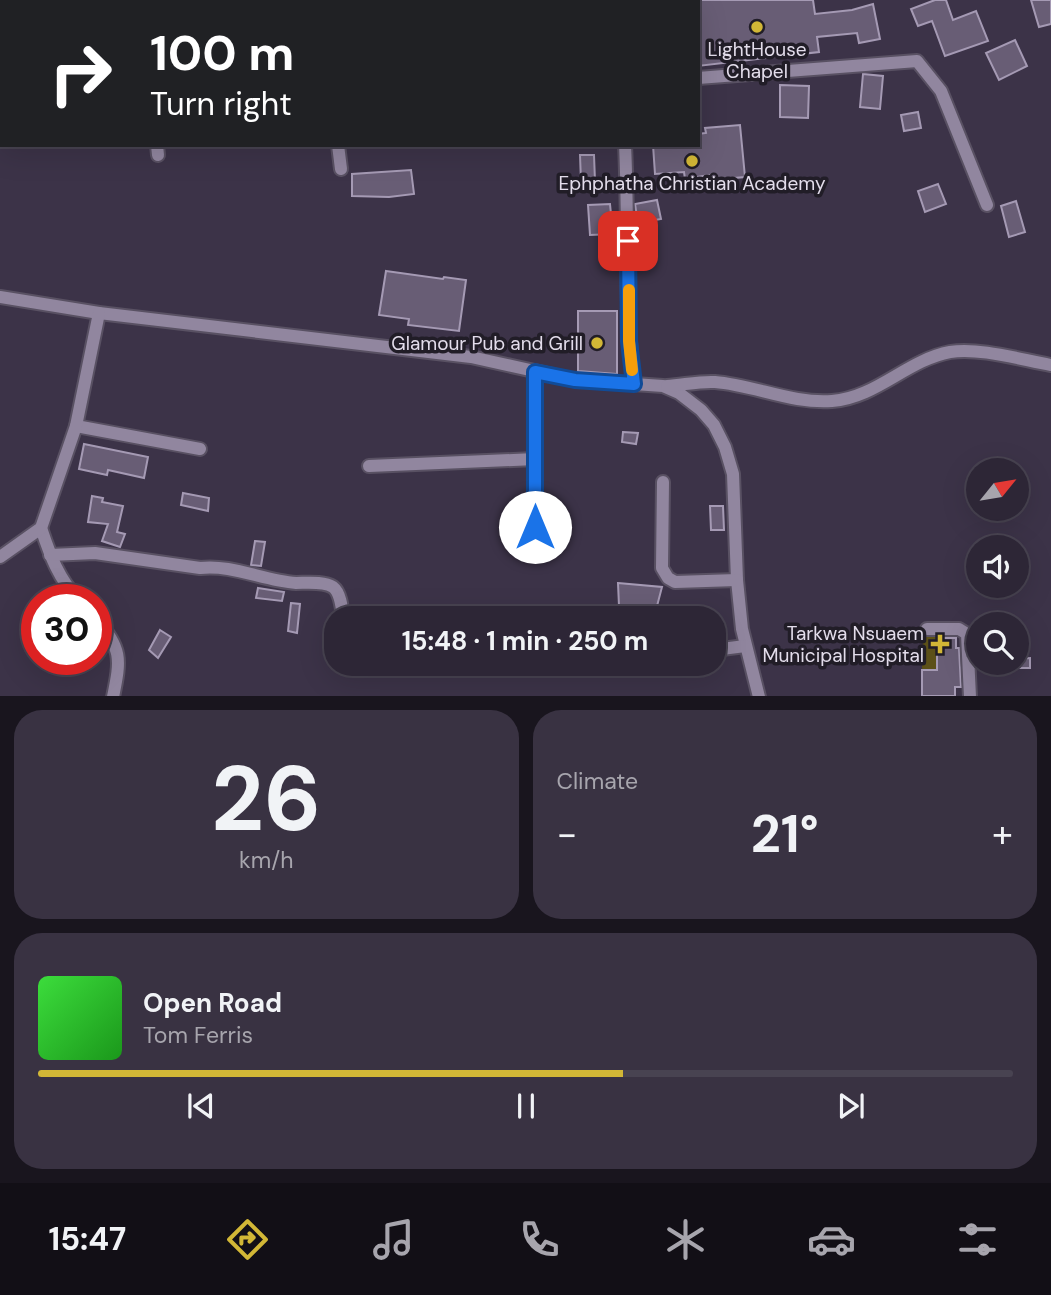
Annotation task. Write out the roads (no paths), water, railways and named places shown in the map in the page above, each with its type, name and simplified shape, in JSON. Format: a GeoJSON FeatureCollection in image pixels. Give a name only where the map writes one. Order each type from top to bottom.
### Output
{"type":"FeatureCollection","features":[{"type":"Feature","properties":{"kind":"street"},"geometry":{"type":"LineString","coordinates":[[700,78],[916,61],[941,92],[987,205]]}},
{"type":"Feature","properties":{"kind":"street"},"geometry":{"type":"LineString","coordinates":[[338,147],[341,169]]}},
{"type":"Feature","properties":{"kind":"street"},"geometry":{"type":"LineString","coordinates":[[625,147],[629,214],[629,341],[634,384]]}},
{"type":"Feature","properties":{"kind":"street"},"geometry":{"type":"LineString","coordinates":[[0,296],[99,313],[471,357],[575,380],[663,386],[714,382],[799,400],[831,401],[853,398],[923,361],[951,352],[978,353],[1051,365]]}},
{"type":"Feature","properties":{"kind":"street"},"geometry":{"type":"LineString","coordinates":[[1,555],[41,528],[76,426],[99,313]]}},
{"type":"Feature","properties":{"kind":"street"},"geometry":{"type":"LineString","coordinates":[[534,544],[535,372]]}},
{"type":"Feature","properties":{"kind":"street"},"geometry":{"type":"LineString","coordinates":[[663,386],[679,393],[701,410],[714,425],[725,447],[733,474],[737,580],[745,646],[759,696]]}},
{"type":"Feature","properties":{"kind":"street"},"geometry":{"type":"LineString","coordinates":[[76,426],[200,449]]}},
{"type":"Feature","properties":{"kind":"street"},"geometry":{"type":"LineString","coordinates":[[369,467],[535,459]]}},
{"type":"Feature","properties":{"kind":"street"},"geometry":{"type":"LineString","coordinates":[[663,482],[662,568],[668,578],[675,582],[737,580]]}},
{"type":"Feature","properties":{"kind":"street"},"geometry":{"type":"LineString","coordinates":[[41,528],[50,555],[65,584]]}},
{"type":"Feature","properties":{"kind":"street"},"geometry":{"type":"LineString","coordinates":[[50,555],[95,553],[200,568],[215,566],[281,582],[325,584],[334,588],[341,606]]}},
{"type":"Feature","properties":{"kind":"street"},"geometry":{"type":"LineString","coordinates":[[927,628],[959,629],[967,634],[970,696]]}},
{"type":"Feature","properties":{"kind":"street"},"geometry":{"type":"LineString","coordinates":[[112,637],[119,663],[113,696]]}},
{"type":"Feature","properties":{"kind":"street"},"geometry":{"type":"LineString","coordinates":[[726,648],[745,646]]}},
{"type":"Feature","properties":{"kind":"place","name":"LightHouse Chapel"},"geometry":{"type":"Point","coordinates":[757,27]}},
{"type":"Feature","properties":{"kind":"place","name":"Ephphatha Christian Academy"},"geometry":{"type":"Point","coordinates":[692,161]}},
{"type":"Feature","properties":{"kind":"place","name":"Glamour Pub and Grill"},"geometry":{"type":"Point","coordinates":[597,343]}},
{"type":"Feature","properties":{"kind":"place","name":"Tarkwa Nsuaem Municipal Hospital"},"geometry":{"type":"Point","coordinates":[940,644]}}]}
